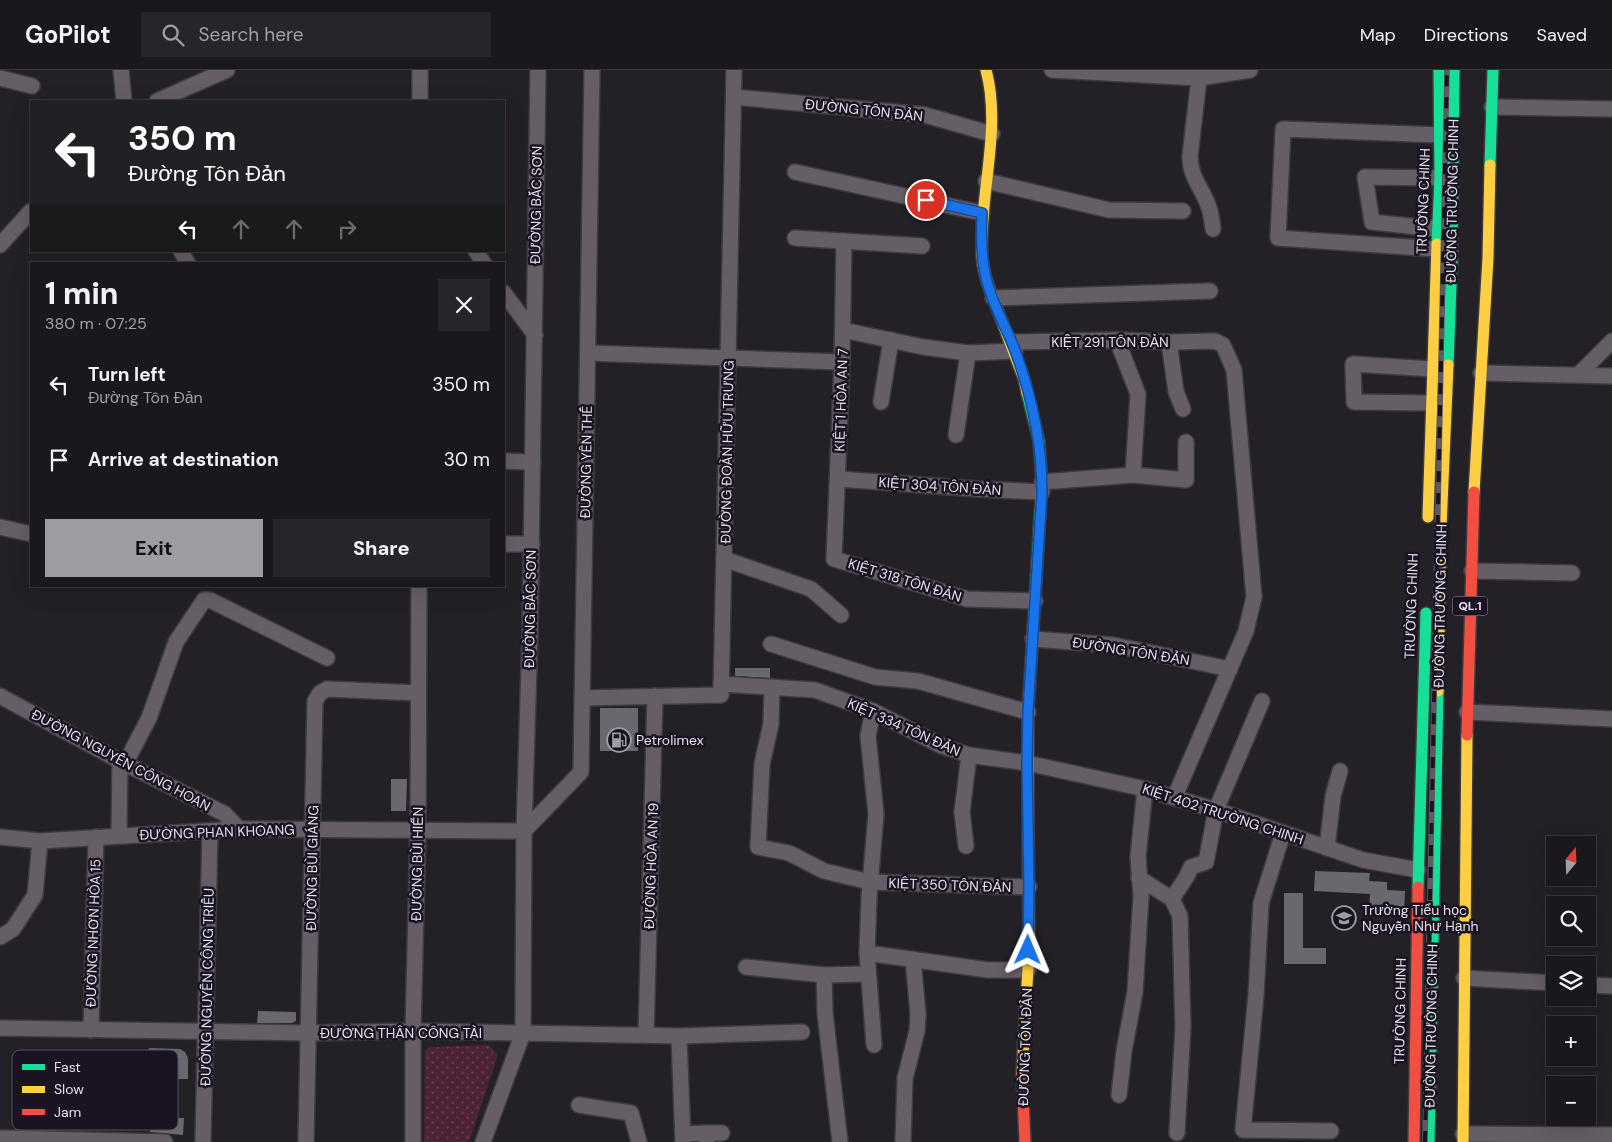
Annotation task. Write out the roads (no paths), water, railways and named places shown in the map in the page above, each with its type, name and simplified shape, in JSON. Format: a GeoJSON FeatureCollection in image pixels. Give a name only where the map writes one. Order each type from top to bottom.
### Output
{"type":"FeatureCollection","features":[{"type":"Feature","properties":{"kind":"main road","name":"ĐƯỜNG TÔN ĐẢN"},"geometry":{"type":"LineString","coordinates":[[986,70],[993,102],[992,134],[982,213],[982,258],[986,279],[1013,347],[1032,408],[1040,448],[1042,487],[1028,712],[1028,970],[1022,1076],[1025,1142]]}},
{"type":"Feature","properties":{"kind":"main road","name":"TRƯỜNG CHINH"},"geometry":{"type":"LineString","coordinates":[[1428,526],[1436,249],[1440,178],[1438,70]]}},
{"type":"Feature","properties":{"kind":"main road","name":"ĐƯỜNG TRƯỜNG CHINH"},"geometry":{"type":"LineString","coordinates":[[1429,1142],[1445,529],[1457,239],[1454,70]]}},
{"type":"Feature","properties":{"kind":"main road","name":"QL.1"},"geometry":{"type":"LineString","coordinates":[[1463,1138],[1467,712],[1472,571],[1469,530],[1481,373],[1484,240],[1493,70]]}},
{"type":"Feature","properties":{"kind":"main road","name":"TRƯỜNG CHINH"},"geometry":{"type":"LineString","coordinates":[[1414,1142],[1418,870],[1426,599]]}},
{"type":"Feature","properties":{"kind":"street"},"geometry":{"type":"LineString","coordinates":[[121,70],[124,100]]}},
{"type":"Feature","properties":{"kind":"street"},"geometry":{"type":"LineString","coordinates":[[159,100],[227,70]]}},
{"type":"Feature","properties":{"kind":"street"},"geometry":{"type":"LineString","coordinates":[[420,70],[420,100]]}},
{"type":"Feature","properties":{"kind":"street","name":"ĐƯỜNG BẮC SƠN"},"geometry":{"type":"LineString","coordinates":[[483,1142],[523,1033],[524,832],[532,544],[538,70]]}},
{"type":"Feature","properties":{"kind":"street","name":"ĐƯỜNG YÊN THẾ"},"geometry":{"type":"LineString","coordinates":[[524,832],[581,772],[592,70]]}},
{"type":"Feature","properties":{"kind":"street","name":"ĐƯỜNG ĐOÀN HỮU TRƯNG"},"geometry":{"type":"LineString","coordinates":[[722,684],[734,70]]}},
{"type":"Feature","properties":{"kind":"street"},"geometry":{"type":"LineString","coordinates":[[1052,70],[1200,74],[1250,70]]}},
{"type":"Feature","properties":{"kind":"street"},"geometry":{"type":"LineString","coordinates":[[1200,74],[1190,165],[1195,181],[1207,203],[1213,229]]}},
{"type":"Feature","properties":{"kind":"street"},"geometry":{"type":"LineString","coordinates":[[0,78],[32,86]]}},
{"type":"Feature","properties":{"kind":"street","name":"ĐƯỜNG TÔN ĐẢN"},"geometry":{"type":"LineString","coordinates":[[734,97],[924,115],[992,134]]}},
{"type":"Feature","properties":{"kind":"street"},"geometry":{"type":"LineString","coordinates":[[1492,107],[1612,109]]}},
{"type":"Feature","properties":{"kind":"street"},"geometry":{"type":"LineString","coordinates":[[1436,249],[1278,238],[1283,129],[1440,135]]}},
{"type":"Feature","properties":{"kind":"street"},"geometry":{"type":"LineString","coordinates":[[795,172],[982,213]]}},
{"type":"Feature","properties":{"kind":"street","name":"ĐƯỜNG TRƯỜNG CHINH"},"geometry":{"type":"LineString","coordinates":[[1437,229],[1372,222],[1365,177],[1440,178]]}},
{"type":"Feature","properties":{"kind":"street"},"geometry":{"type":"LineString","coordinates":[[986,181],[1110,210],[1184,211]]}},
{"type":"Feature","properties":{"kind":"street"},"geometry":{"type":"LineString","coordinates":[[0,245],[30,212]]}},
{"type":"Feature","properties":{"kind":"street"},"geometry":{"type":"LineString","coordinates":[[796,238],[922,246]]}},
{"type":"Feature","properties":{"kind":"street","name":"KIỆT 1 HÒA AN 7"},"geometry":{"type":"LineString","coordinates":[[834,559],[842,362],[844,241]]}},
{"type":"Feature","properties":{"kind":"street"},"geometry":{"type":"LineString","coordinates":[[993,298],[1210,291]]}},
{"type":"Feature","properties":{"kind":"street"},"geometry":{"type":"LineString","coordinates":[[505,295],[535,335]]}},
{"type":"Feature","properties":{"kind":"street","name":"KIỆT 291 TÔN ĐẢN"},"geometry":{"type":"LineString","coordinates":[[843,330],[922,347],[968,353],[1013,347],[1117,340],[1169,342],[1210,342],[1215,340],[1223,344],[1234,370],[1254,597],[1246,631],[1230,668]]}},
{"type":"Feature","properties":{"kind":"street"},"geometry":{"type":"LineString","coordinates":[[880,402],[890,340]]}},
{"type":"Feature","properties":{"kind":"street"},"geometry":{"type":"LineString","coordinates":[[1117,340],[1138,394],[1133,475]]}},
{"type":"Feature","properties":{"kind":"street"},"geometry":{"type":"LineString","coordinates":[[1578,375],[1612,341]]}},
{"type":"Feature","properties":{"kind":"street"},"geometry":{"type":"LineString","coordinates":[[1169,342],[1176,392],[1183,409]]}},
{"type":"Feature","properties":{"kind":"street"},"geometry":{"type":"LineString","coordinates":[[588,353],[842,362]]}},
{"type":"Feature","properties":{"kind":"street"},"geometry":{"type":"LineString","coordinates":[[956,435],[968,353]]}},
{"type":"Feature","properties":{"kind":"street"},"geometry":{"type":"LineString","coordinates":[[1431,403],[1354,402],[1353,364],[1432,369]]}},
{"type":"Feature","properties":{"kind":"street"},"geometry":{"type":"LineString","coordinates":[[1481,373],[1612,376]]}},
{"type":"Feature","properties":{"kind":"street","name":"KIỆT 304 TÔN ĐẢN"},"geometry":{"type":"LineString","coordinates":[[838,479],[978,489],[1042,487],[1133,475],[1186,480],[1186,442]]}},
{"type":"Feature","properties":{"kind":"street"},"geometry":{"type":"LineString","coordinates":[[505,461],[533,462]]}},
{"type":"Feature","properties":{"kind":"street"},"geometry":{"type":"LineString","coordinates":[[0,527],[30,534]]}},
{"type":"Feature","properties":{"kind":"street"},"geometry":{"type":"LineString","coordinates":[[505,544],[532,544]]}},
{"type":"Feature","properties":{"kind":"street"},"geometry":{"type":"LineString","coordinates":[[724,559],[811,590],[841,615]]}},
{"type":"Feature","properties":{"kind":"street","name":"KIỆT 318 TÔN ĐẢN"},"geometry":{"type":"LineString","coordinates":[[834,559],[967,599],[1035,601]]}},
{"type":"Feature","properties":{"kind":"street"},"geometry":{"type":"LineString","coordinates":[[1472,571],[1572,573]]}},
{"type":"Feature","properties":{"kind":"street","name":"ĐƯỜNG BÙI HIỂN"},"geometry":{"type":"LineString","coordinates":[[413,1142],[413,1031],[418,830],[419,587]]}},
{"type":"Feature","properties":{"kind":"street"},"geometry":{"type":"LineString","coordinates":[[119,835],[123,762],[149,718],[176,642],[204,600],[210,600],[327,658]]}},
{"type":"Feature","properties":{"kind":"street","name":"ĐƯỜNG TÔN ĐẢN"},"geometry":{"type":"LineString","coordinates":[[1033,639],[1112,645],[1230,668]]}},
{"type":"Feature","properties":{"kind":"street"},"geometry":{"type":"LineString","coordinates":[[771,644],[875,677],[918,681],[1028,712]]}},
{"type":"Feature","properties":{"kind":"street"},"geometry":{"type":"LineString","coordinates":[[1175,796],[1230,668]]}},
{"type":"Feature","properties":{"kind":"street"},"geometry":{"type":"LineString","coordinates":[[582,698],[721,695],[722,684]]}},
{"type":"Feature","properties":{"kind":"street","name":"KIỆT 334 TÔN ĐẢN"},"geometry":{"type":"LineString","coordinates":[[722,684],[815,690],[873,711],[942,746],[969,755],[1027,763]]}},
{"type":"Feature","properties":{"kind":"street"},"geometry":{"type":"LineString","coordinates":[[772,687],[771,724],[762,764],[758,847],[789,853],[824,871],[870,882]]}},
{"type":"Feature","properties":{"kind":"street","name":"ĐƯỜNG BÙI GIÁNG"},"geometry":{"type":"LineString","coordinates":[[306,1142],[315,701],[320,693],[327,689],[418,693]]}},
{"type":"Feature","properties":{"kind":"street","name":"ĐƯỜNG NGUYỄN CÔNG HOAN"},"geometry":{"type":"LineString","coordinates":[[0,696],[225,814],[239,829]]}},
{"type":"Feature","properties":{"kind":"street","name":"ĐƯỜNG HÒA AN 19"},"geometry":{"type":"LineString","coordinates":[[646,1035],[656,696]]}},
{"type":"Feature","properties":{"kind":"street"},"geometry":{"type":"LineString","coordinates":[[1172,899],[1191,867],[1206,862],[1216,810],[1262,701]]}},
{"type":"Feature","properties":{"kind":"street"},"geometry":{"type":"LineString","coordinates":[[873,711],[868,736],[876,814],[870,882],[867,953],[874,1045]]}},
{"type":"Feature","properties":{"kind":"street"},"geometry":{"type":"LineString","coordinates":[[1467,712],[1612,719]]}},
{"type":"Feature","properties":{"kind":"street"},"geometry":{"type":"LineString","coordinates":[[966,846],[962,812],[969,755]]}},
{"type":"Feature","properties":{"kind":"street","name":"KIỆT 402 TRƯỜNG CHINH"},"geometry":{"type":"LineString","coordinates":[[1027,763],[1175,796],[1363,860],[1418,870]]}},
{"type":"Feature","properties":{"kind":"street"},"geometry":{"type":"LineString","coordinates":[[1327,848],[1333,796],[1340,771]]}},
{"type":"Feature","properties":{"kind":"street"},"geometry":{"type":"LineString","coordinates":[[1118,1095],[1135,992],[1141,896],[1138,857],[1145,788]]}},
{"type":"Feature","properties":{"kind":"street","name":"ĐƯỜNG PHAN KHOANG"},"geometry":{"type":"LineString","coordinates":[[0,837],[40,841],[239,829],[524,832]]}},
{"type":"Feature","properties":{"kind":"street","name":"ĐƯỜNG NGUYỄN CÔNG TRIỀU"},"geometry":{"type":"LineString","coordinates":[[203,1142],[210,831]]}},
{"type":"Feature","properties":{"kind":"street"},"geometry":{"type":"LineString","coordinates":[[1283,833],[1261,902],[1256,995],[1243,1130],[1331,1131]]}},
{"type":"Feature","properties":{"kind":"street","name":"ĐƯỜNG NHƠN HÒA 15"},"geometry":{"type":"LineString","coordinates":[[91,1030],[96,837]]}},
{"type":"Feature","properties":{"kind":"street"},"geometry":{"type":"LineString","coordinates":[[0,937],[13,929],[35,895],[40,841]]}},
{"type":"Feature","properties":{"kind":"street"},"geometry":{"type":"LineString","coordinates":[[1140,878],[1172,899],[1180,916],[1183,1027],[1177,1133]]}},
{"type":"Feature","properties":{"kind":"street","name":"KIỆT 350 TÔN ĐẢN"},"geometry":{"type":"LineString","coordinates":[[870,882],[1029,888]]}},
{"type":"Feature","properties":{"kind":"street"},"geometry":{"type":"LineString","coordinates":[[867,953],[988,970],[1028,970]]}},
{"type":"Feature","properties":{"kind":"street"},"geometry":{"type":"LineString","coordinates":[[903,1142],[905,1078],[917,1031],[918,1014],[913,959]]}},
{"type":"Feature","properties":{"kind":"street"},"geometry":{"type":"LineString","coordinates":[[746,967],[824,975],[868,974]]}},
{"type":"Feature","properties":{"kind":"street"},"geometry":{"type":"LineString","coordinates":[[824,975],[825,1013],[840,1142]]}},
{"type":"Feature","properties":{"kind":"street"},"geometry":{"type":"LineString","coordinates":[[1464,978],[1546,983]]}},
{"type":"Feature","properties":{"kind":"street"},"geometry":{"type":"LineString","coordinates":[[1596,985],[1612,986]]}},
{"type":"Feature","properties":{"kind":"street","name":"ĐƯỜNG THÂN CÔNG TÀI"},"geometry":{"type":"LineString","coordinates":[[0,1028],[309,1033],[413,1031],[679,1036],[802,1032]]}},
{"type":"Feature","properties":{"kind":"street"},"geometry":{"type":"LineString","coordinates":[[679,1036],[683,1138],[706,1138],[722,1133]]}},
{"type":"Feature","properties":{"kind":"street"},"geometry":{"type":"LineString","coordinates":[[578,1105],[631,1114],[639,1142]]}},
{"type":"Feature","properties":{"kind":"street"},"geometry":{"type":"LineString","coordinates":[[1463,1138],[1612,1135]]}},
{"type":"Feature","properties":{"kind":"street"},"geometry":{"type":"LineString","coordinates":[[0,1138],[165,1142]]}},
{"type":"Feature","properties":{"kind":"railway"},"geometry":{"type":"LineString","coordinates":[[1425,1142],[1447,70]]}},
{"type":"Feature","properties":{"kind":"place","name":"Petrolimex"},"geometry":{"type":"Point","coordinates":[619,740]}},
{"type":"Feature","properties":{"kind":"place","name":"Trường Tiểu học Nguyễn Như Hạnh"},"geometry":{"type":"Point","coordinates":[1344,918]}}]}
